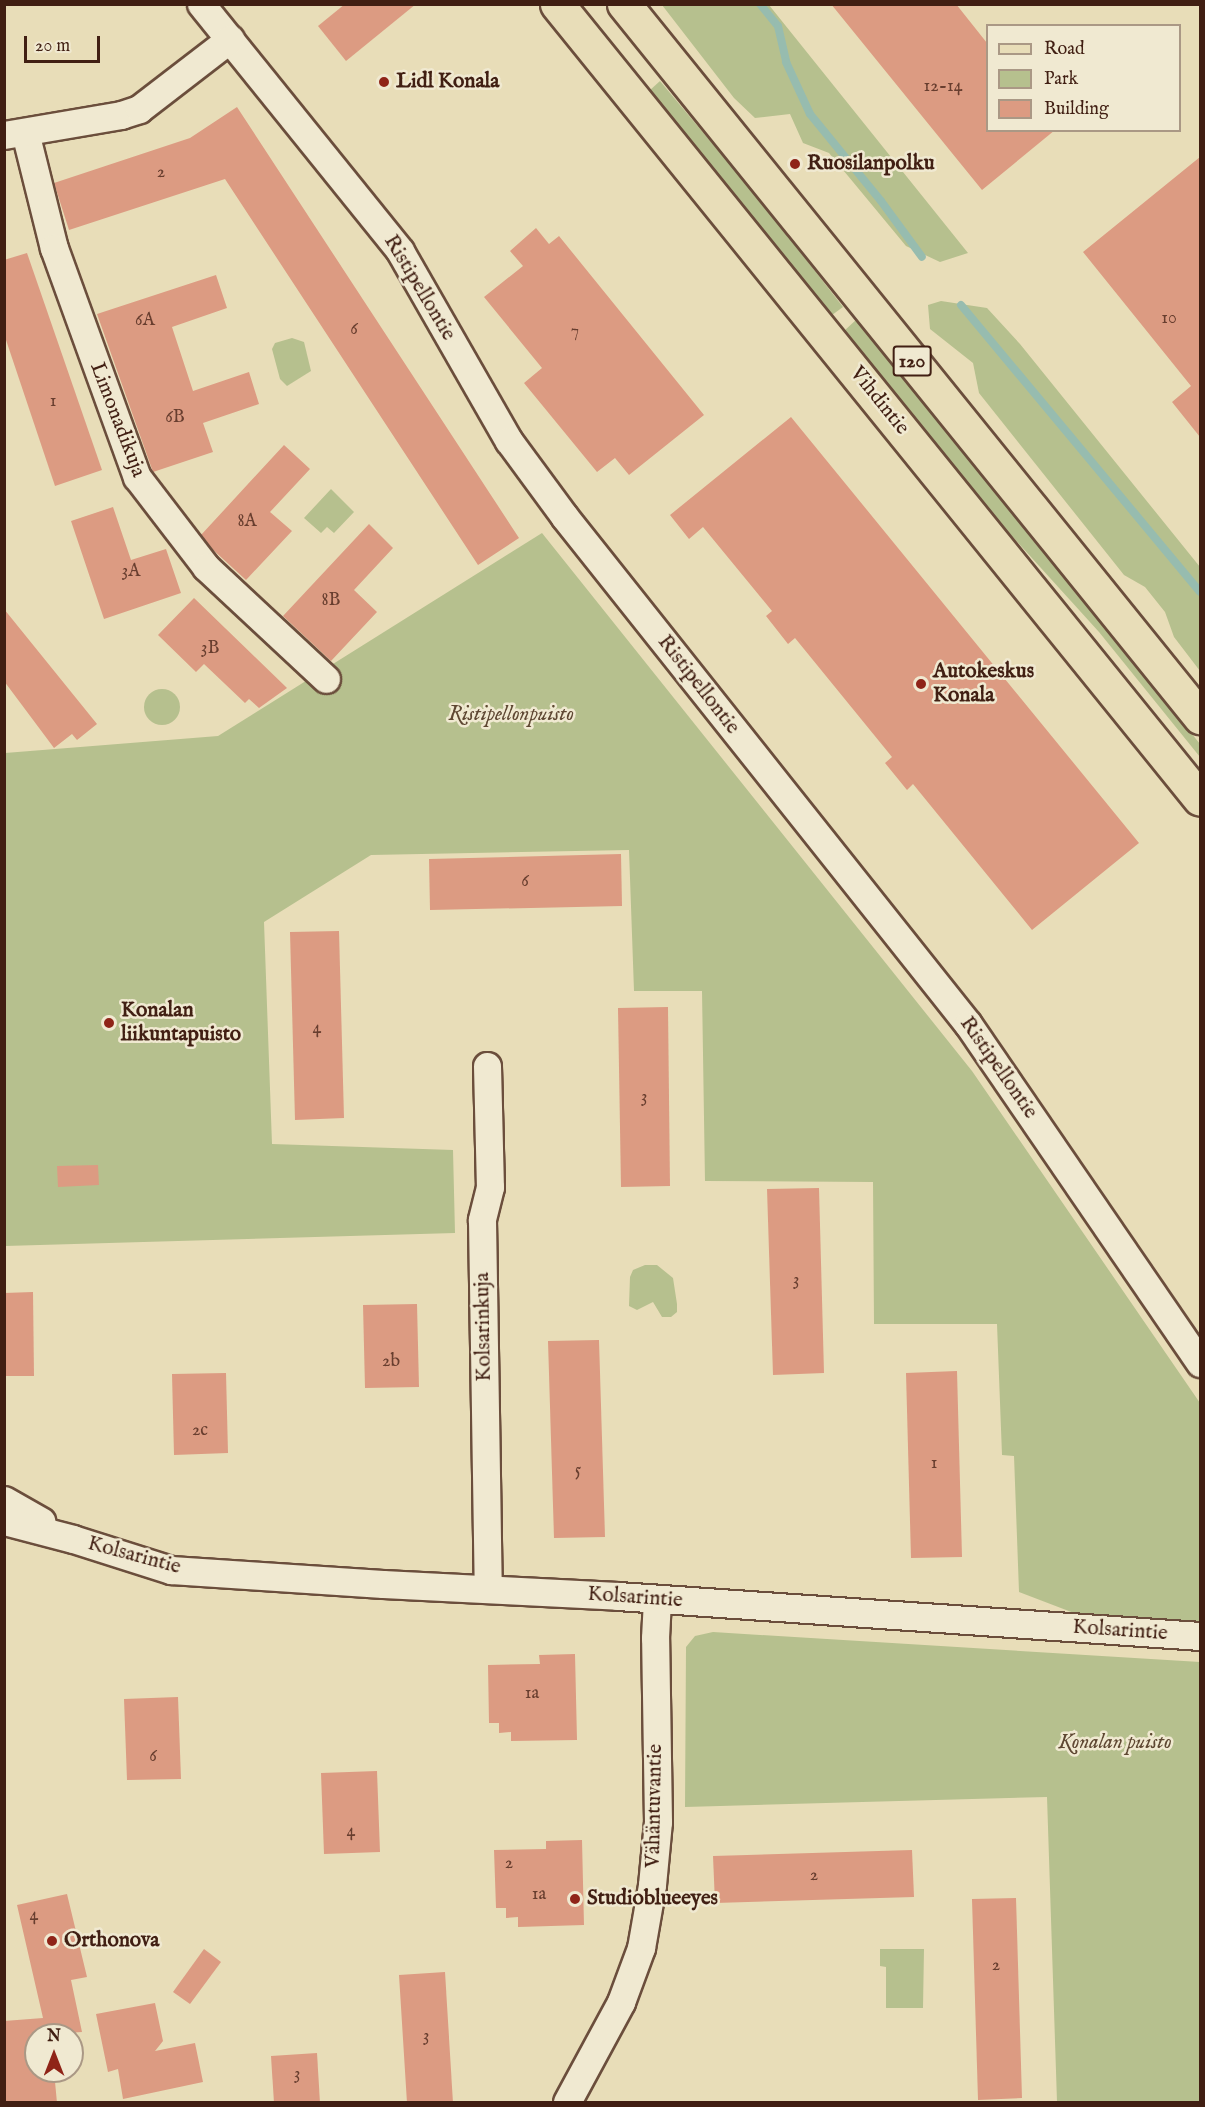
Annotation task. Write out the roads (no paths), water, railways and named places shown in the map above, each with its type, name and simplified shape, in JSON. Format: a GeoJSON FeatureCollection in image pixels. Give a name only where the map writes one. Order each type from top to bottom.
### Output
{"type":"FeatureCollection","features":[{"type":"Feature","properties":{"kind":"main road","name":"Vihdintie"},"geometry":{"type":"LineString","coordinates":[[557,4],[1200,799]]}},
{"type":"Feature","properties":{"kind":"main road","name":"120"},"geometry":{"type":"LineString","coordinates":[[624,4],[1200,717]]}},
{"type":"Feature","properties":{"kind":"street","name":"Ristipellontie"},"geometry":{"type":"LineString","coordinates":[[201,4],[400,250],[508,441],[564,516],[968,1024],[1200,1363]]}},
{"type":"Feature","properties":{"kind":"street"},"geometry":{"type":"LineString","coordinates":[[15,134],[120,115],[139,109],[230,39]]}},
{"type":"Feature","properties":{"kind":"street","name":"Limonadikuja"},"geometry":{"type":"LineString","coordinates":[[15,134],[137,477],[206,567],[326,680]]}},
{"type":"Feature","properties":{"kind":"street","name":"Kolsarinkuja"},"geometry":{"type":"LineString","coordinates":[[487,1066],[489,1187],[482,1220],[488,1589]]}},
{"type":"Feature","properties":{"kind":"street","name":"Kolsarintie"},"geometry":{"type":"LineString","coordinates":[[4,1500],[73,1539]]}},
{"type":"Feature","properties":{"kind":"street","name":"Kolsarintie"},"geometry":{"type":"LineString","coordinates":[[4,1521],[73,1539],[171,1570],[657,1599],[1200,1636]]}},
{"type":"Feature","properties":{"kind":"street","name":"Vähäntuvantie"},"geometry":{"type":"LineString","coordinates":[[567,2103],[621,2002],[641,1948],[652,1885],[658,1822],[655,1638],[657,1599]]}},
{"type":"Feature","properties":{"kind":"waterway"},"geometry":{"type":"LineString","coordinates":[[760,4],[778,26],[786,62],[810,114],[881,201],[922,257]]}},
{"type":"Feature","properties":{"kind":"waterway"},"geometry":{"type":"LineString","coordinates":[[961,305],[1200,592]]}},
{"type":"Feature","properties":{"kind":"place","name":"Lidl Konala"},"geometry":{"type":"Point","coordinates":[384,82]}},
{"type":"Feature","properties":{"kind":"place","name":"Ruosilanpolku"},"geometry":{"type":"Point","coordinates":[795,164]}},
{"type":"Feature","properties":{"kind":"place","name":"Autokeskus Konala"},"geometry":{"type":"Point","coordinates":[921,684]}},
{"type":"Feature","properties":{"kind":"place","name":"Konalan liikuntapuisto"},"geometry":{"type":"Point","coordinates":[109,1023]}},
{"type":"Feature","properties":{"kind":"place","name":"Studioblueeyes"},"geometry":{"type":"Point","coordinates":[575,1899]}},
{"type":"Feature","properties":{"kind":"place","name":"Orthonova"},"geometry":{"type":"Point","coordinates":[52,1941]}},
{"type":"Feature","properties":{"kind":"park label","name":"Ristipellonpuisto"},"geometry":{"type":"Point","coordinates":[511,715]}},
{"type":"Feature","properties":{"kind":"park label","name":"Konalan puisto"},"geometry":{"type":"Point","coordinates":[1115,1743]}}]}
